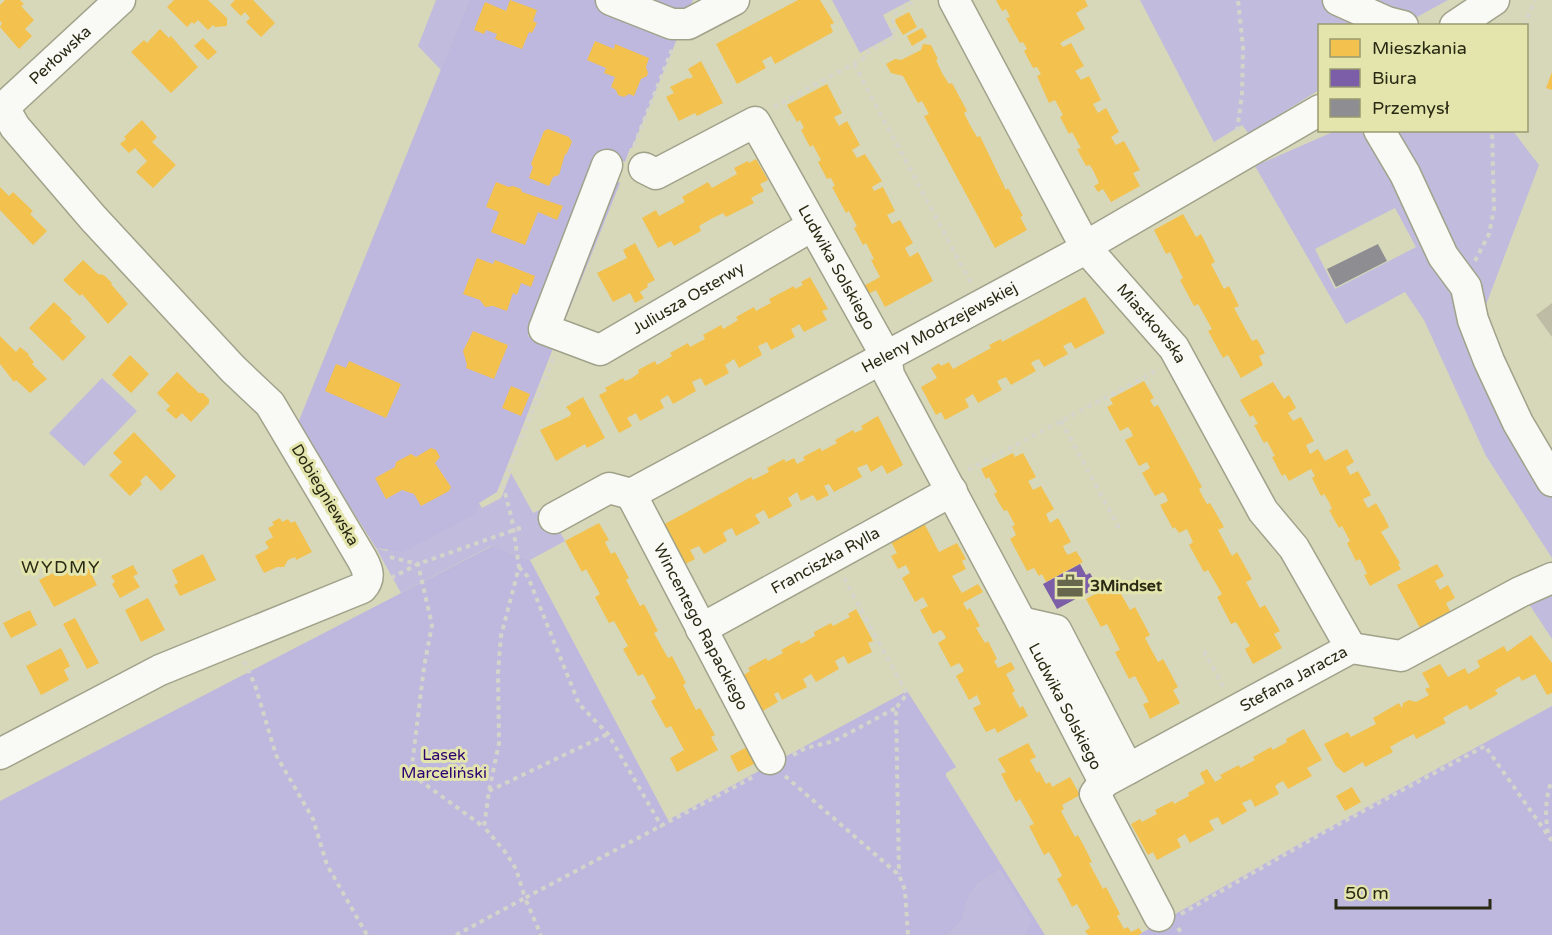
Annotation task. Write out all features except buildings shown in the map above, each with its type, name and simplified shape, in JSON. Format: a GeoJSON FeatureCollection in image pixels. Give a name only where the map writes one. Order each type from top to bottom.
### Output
{"type":"FeatureCollection","features":[{"type":"Feature","properties":{"kind":"street","name":"Perłowska"},"geometry":{"type":"LineString","coordinates":[[2,110],[120,0]]}},
{"type":"Feature","properties":{"kind":"street"},"geometry":{"type":"LineString","coordinates":[[611,0],[672,24],[688,24],[734,0]]}},
{"type":"Feature","properties":{"kind":"street","name":"Miastkowska"},"geometry":{"type":"LineString","coordinates":[[954,0],[1086,248],[1174,348],[1263,511],[1294,548],[1351,648]]}},
{"type":"Feature","properties":{"kind":"street"},"geometry":{"type":"LineString","coordinates":[[1338,0],[1395,24]]}},
{"type":"Feature","properties":{"kind":"street"},"geometry":{"type":"LineString","coordinates":[[1458,24],[1494,0]]}},
{"type":"Feature","properties":{"kind":"street","name":"Dobiegniewska"},"geometry":{"type":"LineString","coordinates":[[2,110],[93,218],[233,369],[270,404],[367,568],[367,583],[362,588]]}},
{"type":"Feature","properties":{"kind":"street","name":"Heleny Modrzejewskiej"},"geometry":{"type":"LineString","coordinates":[[631,494],[1086,248],[1318,111]]}},
{"type":"Feature","properties":{"kind":"street","name":"Ludwika Solskiego"},"geometry":{"type":"LineString","coordinates":[[628,161],[656,174],[755,122],[886,356],[889,375],[959,481],[1022,622],[1116,775],[1095,794],[1166,917]]}},
{"type":"Feature","properties":{"kind":"street"},"geometry":{"type":"LineString","coordinates":[[1380,132],[1405,174],[1443,256],[1466,287],[1473,320],[1489,361],[1518,423],[1552,481]]}},
{"type":"Feature","properties":{"kind":"street"},"geometry":{"type":"LineString","coordinates":[[557,347],[544,329],[628,161]]}},
{"type":"Feature","properties":{"kind":"street","name":"Juliusza Osterwy"},"geometry":{"type":"LineString","coordinates":[[557,347],[600,350],[812,226]]}},
{"type":"Feature","properties":{"kind":"street","name":"Franciszka Rylla"},"geometry":{"type":"LineString","coordinates":[[701,629],[833,557],[959,481]]}},
{"type":"Feature","properties":{"kind":"street"},"geometry":{"type":"LineString","coordinates":[[554,518],[609,488],[631,494]]}},
{"type":"Feature","properties":{"kind":"street","name":"Wincentego Rapackiego"},"geometry":{"type":"LineString","coordinates":[[631,494],[772,762]]}},
{"type":"Feature","properties":{"kind":"street","name":"Stefana Jaracza"},"geometry":{"type":"LineString","coordinates":[[1116,775],[1351,648],[1401,656],[1520,592],[1552,578]]}},
{"type":"Feature","properties":{"kind":"street"},"geometry":{"type":"LineString","coordinates":[[0,754],[160,670],[362,588]]}},
{"type":"Feature","properties":{"kind":"path"},"geometry":{"type":"LineString","coordinates":[[767,110],[866,57],[869,51],[881,42],[894,36],[892,20],[898,11],[916,0]]}},
{"type":"Feature","properties":{"kind":"path"},"geometry":{"type":"LineString","coordinates":[[1229,138],[1237,134],[1242,94],[1243,47],[1238,0]]}},
{"type":"Feature","properties":{"kind":"path"},"geometry":{"type":"LineString","coordinates":[[1525,24],[1535,0]]}},
{"type":"Feature","properties":{"kind":"path"},"geometry":{"type":"LineString","coordinates":[[628,161],[674,45]]}},
{"type":"Feature","properties":{"kind":"path"},"geometry":{"type":"LineString","coordinates":[[854,64],[977,294]]}},
{"type":"Feature","properties":{"kind":"path"},"geometry":{"type":"LineString","coordinates":[[1466,287],[1474,263],[1488,234],[1494,208],[1492,132]]}},
{"type":"Feature","properties":{"kind":"path"},"geometry":{"type":"LineString","coordinates":[[484,827],[499,743],[498,673],[501,636],[519,567],[503,485],[557,347]]}},
{"type":"Feature","properties":{"kind":"path"},"geometry":{"type":"LineString","coordinates":[[959,481],[1061,421],[1160,369]]}},
{"type":"Feature","properties":{"kind":"path"},"geometry":{"type":"LineString","coordinates":[[1061,421],[1119,528]]}},
{"type":"Feature","properties":{"kind":"path"},"geometry":{"type":"LineString","coordinates":[[362,588],[389,579],[418,564],[523,527]]}},
{"type":"Feature","properties":{"kind":"path"},"geometry":{"type":"LineString","coordinates":[[456,935],[662,827],[772,762],[806,748],[834,741],[896,708],[907,694],[833,557]]}},
{"type":"Feature","properties":{"kind":"path"},"geometry":{"type":"LineString","coordinates":[[418,564],[432,625],[424,667],[411,774],[484,827],[506,852],[516,869],[525,898],[542,935]]}},
{"type":"Feature","properties":{"kind":"path"},"geometry":{"type":"LineString","coordinates":[[519,567],[528,577],[579,704],[608,734],[662,827]]}},
{"type":"Feature","properties":{"kind":"path"},"geometry":{"type":"LineString","coordinates":[[234,641],[255,685],[276,755],[313,819],[327,865],[367,935]]}},
{"type":"Feature","properties":{"kind":"path"},"geometry":{"type":"LineString","coordinates":[[1204,651],[1226,692]]}},
{"type":"Feature","properties":{"kind":"path"},"geometry":{"type":"LineString","coordinates":[[896,708],[899,875],[905,890],[908,935]]}},
{"type":"Feature","properties":{"kind":"path"},"geometry":{"type":"LineString","coordinates":[[489,791],[608,734]]}},
{"type":"Feature","properties":{"kind":"path"},"geometry":{"type":"LineString","coordinates":[[1166,917],[1485,746],[1551,839]]}},
{"type":"Feature","properties":{"kind":"path"},"geometry":{"type":"LineString","coordinates":[[772,762],[899,875]]}},
{"type":"Feature","properties":{"kind":"path"},"geometry":{"type":"LineString","coordinates":[[1551,839],[1545,812],[1548,789],[1552,780]]}},
{"type":"Feature","properties":{"kind":"shaded area"},"geometry":{"type":"Polygon","coordinates":[[[436,0],[469,0],[441,70],[418,46],[436,0]]]}},
{"type":"Feature","properties":{"kind":"shaded area"},"geometry":{"type":"Polygon","coordinates":[[[832,0],[911,0],[883,15],[893,35],[860,53],[832,0]]]}},
{"type":"Feature","properties":{"kind":"shaded area"},"geometry":{"type":"Polygon","coordinates":[[[1140,0],[1336,0],[1374,24],[1318,24],[1318,91],[1249,134],[1242,125],[1214,142],[1140,0]]]}},
{"type":"Feature","properties":{"kind":"shaded area"},"geometry":{"type":"Polygon","coordinates":[[[1357,0],[1448,0],[1406,23],[1357,0]]]}},
{"type":"Feature","properties":{"kind":"shaded area"},"geometry":{"type":"Polygon","coordinates":[[[1333,132],[1514,132],[1539,165],[1481,318],[1552,466],[1552,558],[1486,456],[1424,320],[1405,292],[1346,324],[1255,166],[1333,132]],[[1395,208],[1315,249],[1335,289],[1416,247],[1395,208]]]}},
{"type":"Feature","properties":{"kind":"shaded area"},"geometry":{"type":"Polygon","coordinates":[[[102,378],[137,411],[84,466],[49,433],[102,378]]]}},
{"type":"Feature","properties":{"kind":"shaded area"},"geometry":{"type":"Polygon","coordinates":[[[511,473],[533,513],[546,507],[565,541],[530,560],[491,546],[401,593],[376,548],[387,551],[479,503],[482,508],[501,498],[511,473]]]}},
{"type":"Feature","properties":{"kind":"shaded area"},"geometry":{"type":"Polygon","coordinates":[[[1552,564],[1552,639],[1529,604],[1552,564]]]}},
{"type":"Feature","properties":{"kind":"shaded area"},"geometry":{"type":"Polygon","coordinates":[[[1000,870],[1033,921],[1024,935],[948,935],[963,920],[969,896],[978,884],[1000,870]]]}},
{"type":"Feature","properties":{"kind":"green space"},"geometry":{"type":"Polygon","coordinates":[[[469,0],[693,0],[625,162],[600,153],[528,336],[554,346],[497,492],[479,503],[475,514],[403,552],[376,548],[298,423],[469,0]]]}},
{"type":"Feature","properties":{"kind":"green space"},"geometry":{"type":"Polygon","coordinates":[[[613,180],[620,183],[566,318],[561,316],[613,180]]]}},
{"type":"Feature","properties":{"kind":"green space","name":"Lasek Marceliński"},"geometry":{"type":"Polygon","coordinates":[[[492,546],[530,560],[668,820],[907,691],[956,767],[946,773],[946,776],[1045,935],[1024,935],[1032,921],[1000,870],[978,884],[969,896],[963,920],[948,935],[0,935],[0,801],[492,546]]]}},
{"type":"Feature","properties":{"kind":"green space"},"geometry":{"type":"Polygon","coordinates":[[[1552,706],[1552,935],[1138,935],[1310,838],[1552,706]]]}},
{"type":"Feature","properties":{"kind":"place","name":"3Mindset"},"geometry":{"type":"Point","coordinates":[1070,586]}},
{"type":"Feature","properties":{"kind":"district","name":"WYDMY"},"geometry":{"type":"Point","coordinates":[61,567]}}]}
